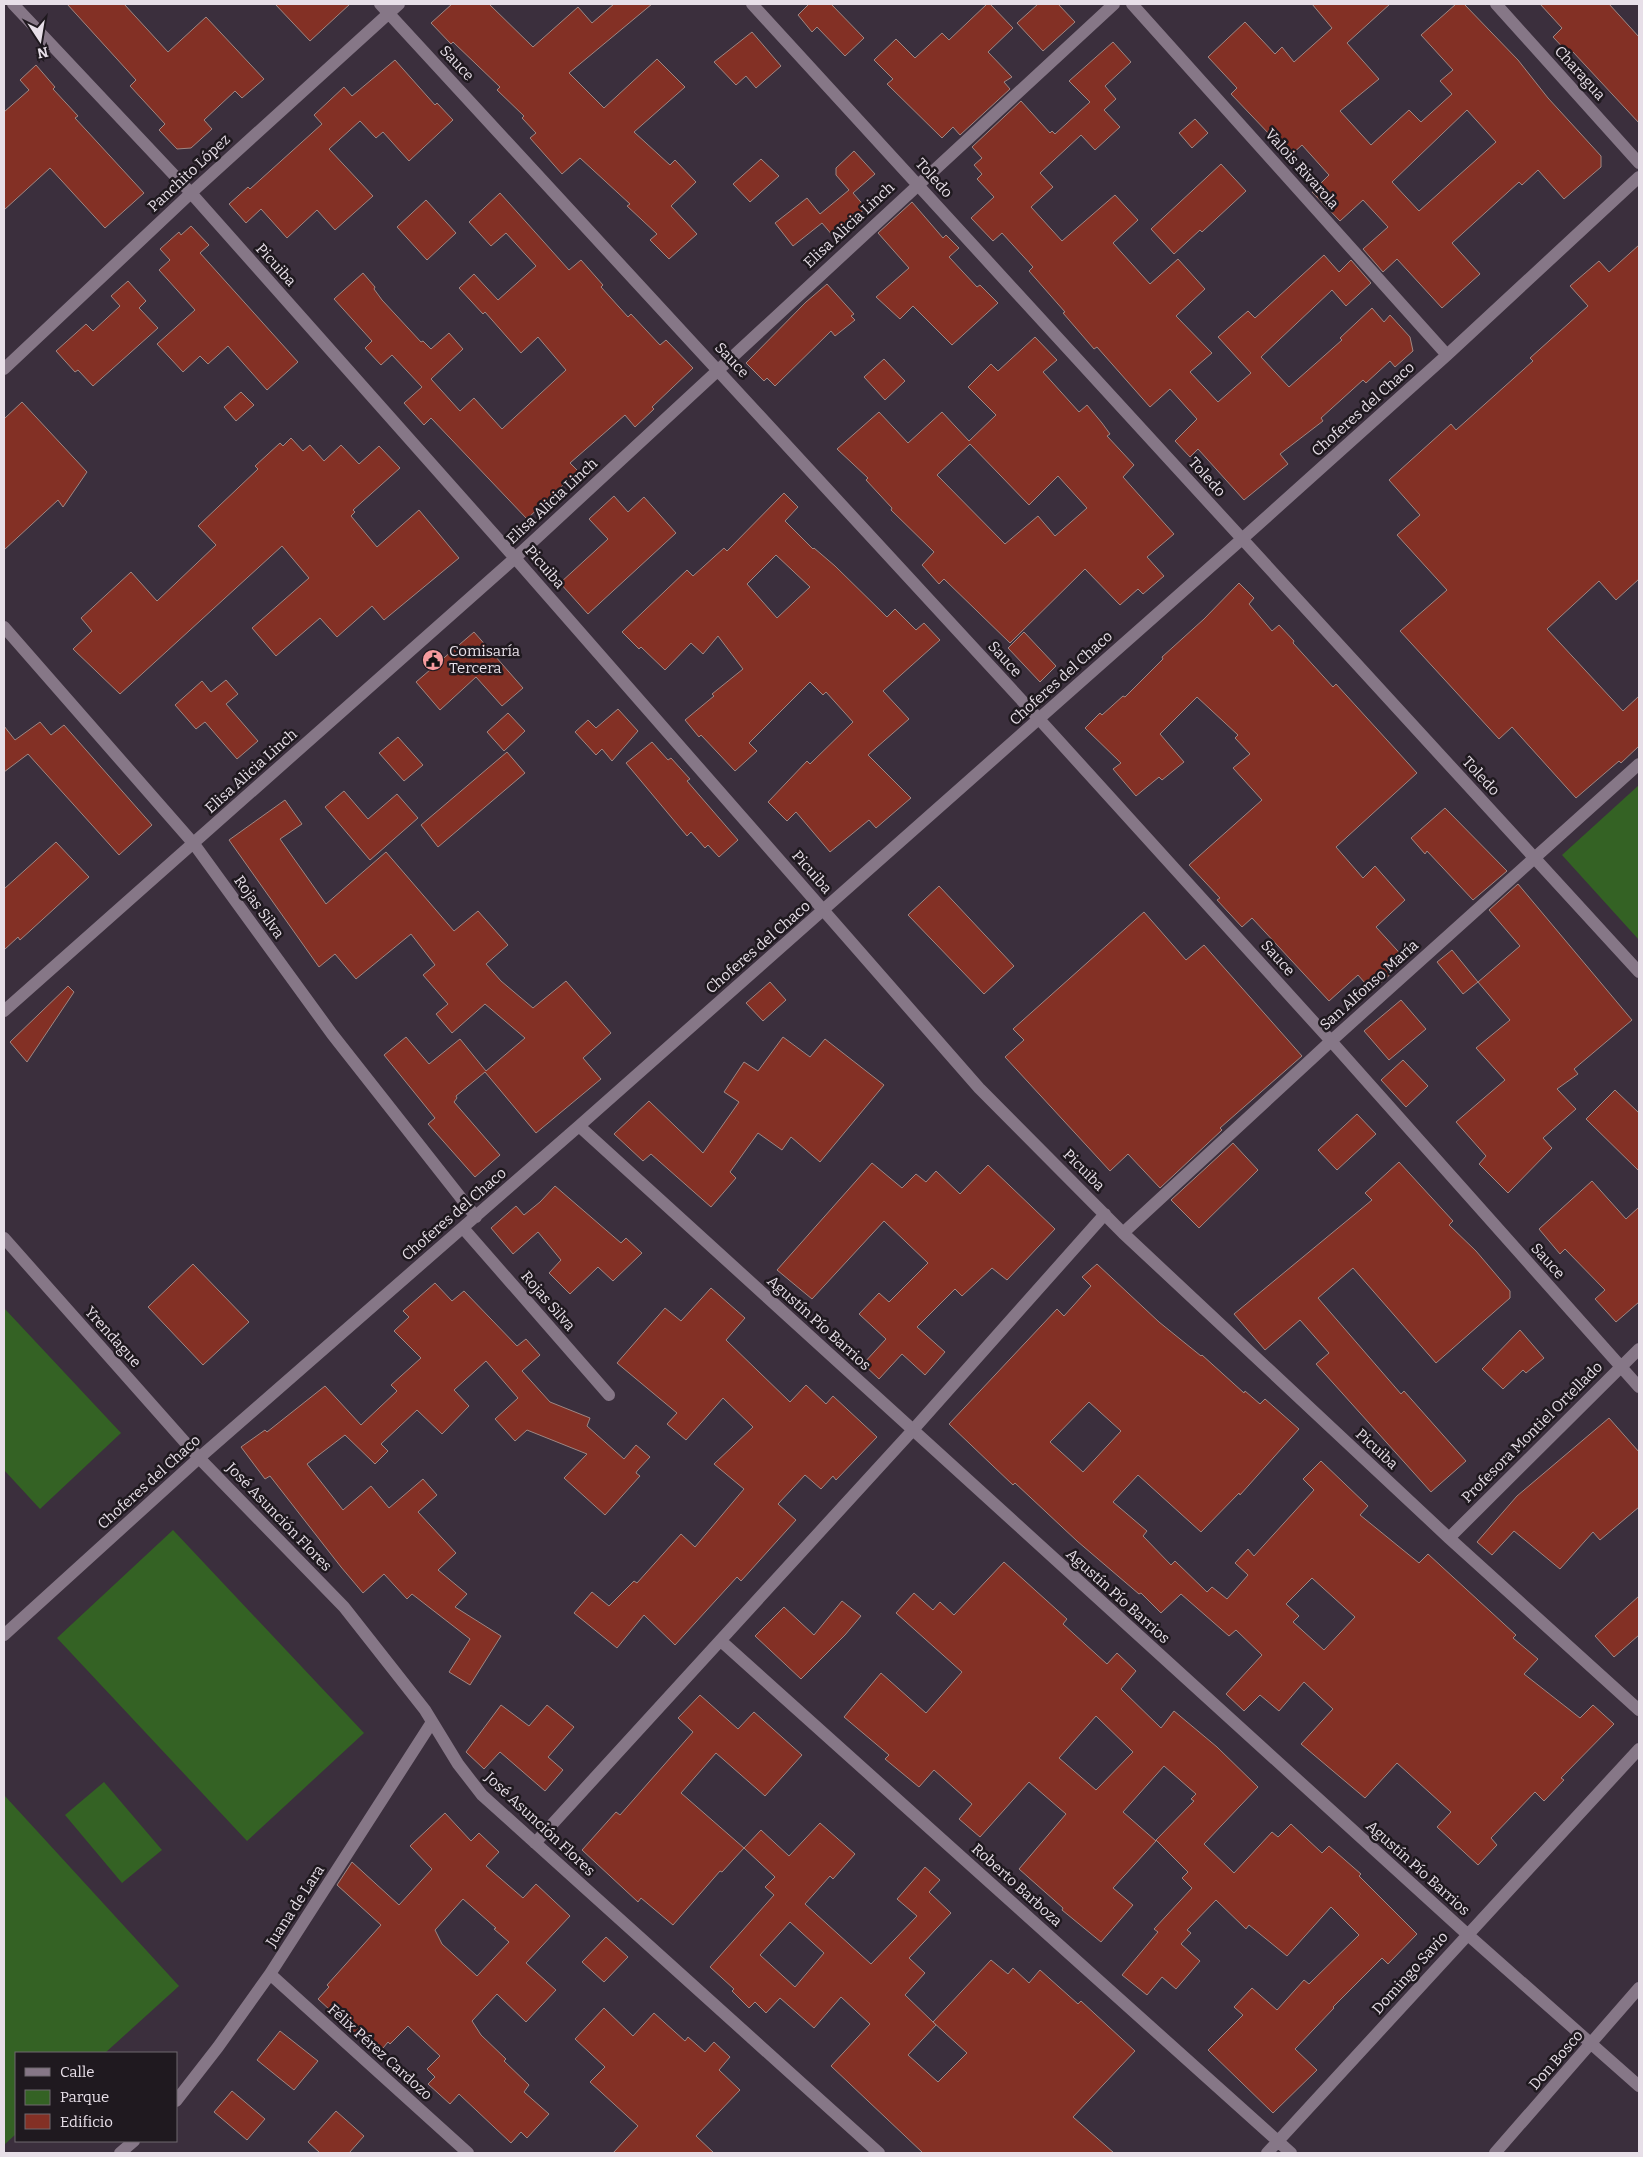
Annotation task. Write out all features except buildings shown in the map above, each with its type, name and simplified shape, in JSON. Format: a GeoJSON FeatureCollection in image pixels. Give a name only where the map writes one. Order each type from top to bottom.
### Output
{"type":"FeatureCollection","features":[{"type":"Feature","properties":{"kind":"street","name":"Picuiba"},"geometry":{"type":"LineString","coordinates":[[13,4],[191,193],[515,558],[979,1088],[1123,1232],[1449,1538],[1639,1710]]}},
{"type":"Feature","properties":{"kind":"street","name":"Panchito López"},"geometry":{"type":"LineString","coordinates":[[4,369],[384,8],[399,4]]}},
{"type":"Feature","properties":{"kind":"street","name":"Toledo"},"geometry":{"type":"LineString","coordinates":[[752,4],[1639,972]]}},
{"type":"Feature","properties":{"kind":"street","name":"Elisa Alicia Linch"},"geometry":{"type":"LineString","coordinates":[[4,1011],[515,558],[917,184],[1114,4]]}},
{"type":"Feature","properties":{"kind":"street","name":"Valois Rivarola"},"geometry":{"type":"LineString","coordinates":[[1132,4],[1447,355]]}},
{"type":"Feature","properties":{"kind":"street","name":"Charagua"},"geometry":{"type":"LineString","coordinates":[[1496,4],[1639,163]]}},
{"type":"Feature","properties":{"kind":"street","name":"Sauce"},"geometry":{"type":"LineString","coordinates":[[384,8],[1039,719],[1331,1040],[1639,1387]]}},
{"type":"Feature","properties":{"kind":"street","name":"Choferes del Chaco"},"geometry":{"type":"LineString","coordinates":[[4,1635],[199,1458],[579,1126],[1242,540],[1447,355],[1639,177]]}},
{"type":"Feature","properties":{"kind":"street","name":"Rojas Silva"},"geometry":{"type":"LineString","coordinates":[[4,627],[194,844],[332,1034],[476,1216]]}},
{"type":"Feature","properties":{"kind":"street","name":"San Alfonso María"},"geometry":{"type":"LineString","coordinates":[[1123,1232],[1331,1040],[1639,764]]}},
{"type":"Feature","properties":{"kind":"street","name":"Agustín Pío Barrios"},"geometry":{"type":"LineString","coordinates":[[579,1126],[1467,1934],[1593,2043],[1639,2086]]}},
{"type":"Feature","properties":{"kind":"street"},"geometry":{"type":"LineString","coordinates":[[535,1843],[912,1431],[1105,1214]]}},
{"type":"Feature","properties":{"kind":"street","name":"Rojas Silva"},"geometry":{"type":"LineString","coordinates":[[463,1228],[609,1396]]}},
{"type":"Feature","properties":{"kind":"street","name":"Yrendague"},"geometry":{"type":"LineString","coordinates":[[4,1238],[199,1458]]}},
{"type":"Feature","properties":{"kind":"street","name":"Profesora Montiel Ortellado"},"geometry":{"type":"LineString","coordinates":[[1449,1538],[1639,1350]]}},
{"type":"Feature","properties":{"kind":"street","name":"José Asunción Flores"},"geometry":{"type":"LineString","coordinates":[[199,1458],[344,1607],[425,1710],[458,1764],[482,1795],[879,2153]]}},
{"type":"Feature","properties":{"kind":"street","name":"Roberto Barboza"},"geometry":{"type":"LineString","coordinates":[[721,1641],[1291,2153]]}},
{"type":"Feature","properties":{"kind":"street","name":"Juana de Lara"},"geometry":{"type":"LineString","coordinates":[[178,2097],[218,2047],[270,1974],[432,1722]]}},
{"type":"Feature","properties":{"kind":"street","name":"Domingo Savio"},"geometry":{"type":"LineString","coordinates":[[1267,2153],[1639,1748]]}},
{"type":"Feature","properties":{"kind":"street","name":"Félix Pérez Cardozo"},"geometry":{"type":"LineString","coordinates":[[270,1974],[468,2153]]}},
{"type":"Feature","properties":{"kind":"street","name":"Don Bosco"},"geometry":{"type":"LineString","coordinates":[[1495,2153],[1593,2043],[1639,1988]]}},
{"type":"Feature","properties":{"kind":"street"},"geometry":{"type":"LineString","coordinates":[[120,2153],[133,2142]]}},
{"type":"Feature","properties":{"kind":"green space"},"geometry":{"type":"Polygon","coordinates":[[[1639,785],[1639,940],[1562,855],[1639,785]]]}},
{"type":"Feature","properties":{"kind":"green space"},"geometry":{"type":"Polygon","coordinates":[[[4,1308],[121,1433],[40,1509],[4,1470],[4,1308]]]}},
{"type":"Feature","properties":{"kind":"green space"},"geometry":{"type":"Polygon","coordinates":[[[173,1530],[364,1733],[247,1841],[57,1638],[173,1530]]]}},
{"type":"Feature","properties":{"kind":"green space"},"geometry":{"type":"Polygon","coordinates":[[[104,1782],[162,1850],[122,1883],[65,1815],[104,1782]]]}},
{"type":"Feature","properties":{"kind":"green space"},"geometry":{"type":"Polygon","coordinates":[[[4,1795],[179,1986],[106,2052],[15,2052],[15,2135],[4,2145],[4,1795]]]}},
{"type":"Feature","properties":{"kind":"place","name":"Comisaría Tercera"},"geometry":{"type":"Point","coordinates":[433,660]}}]}
